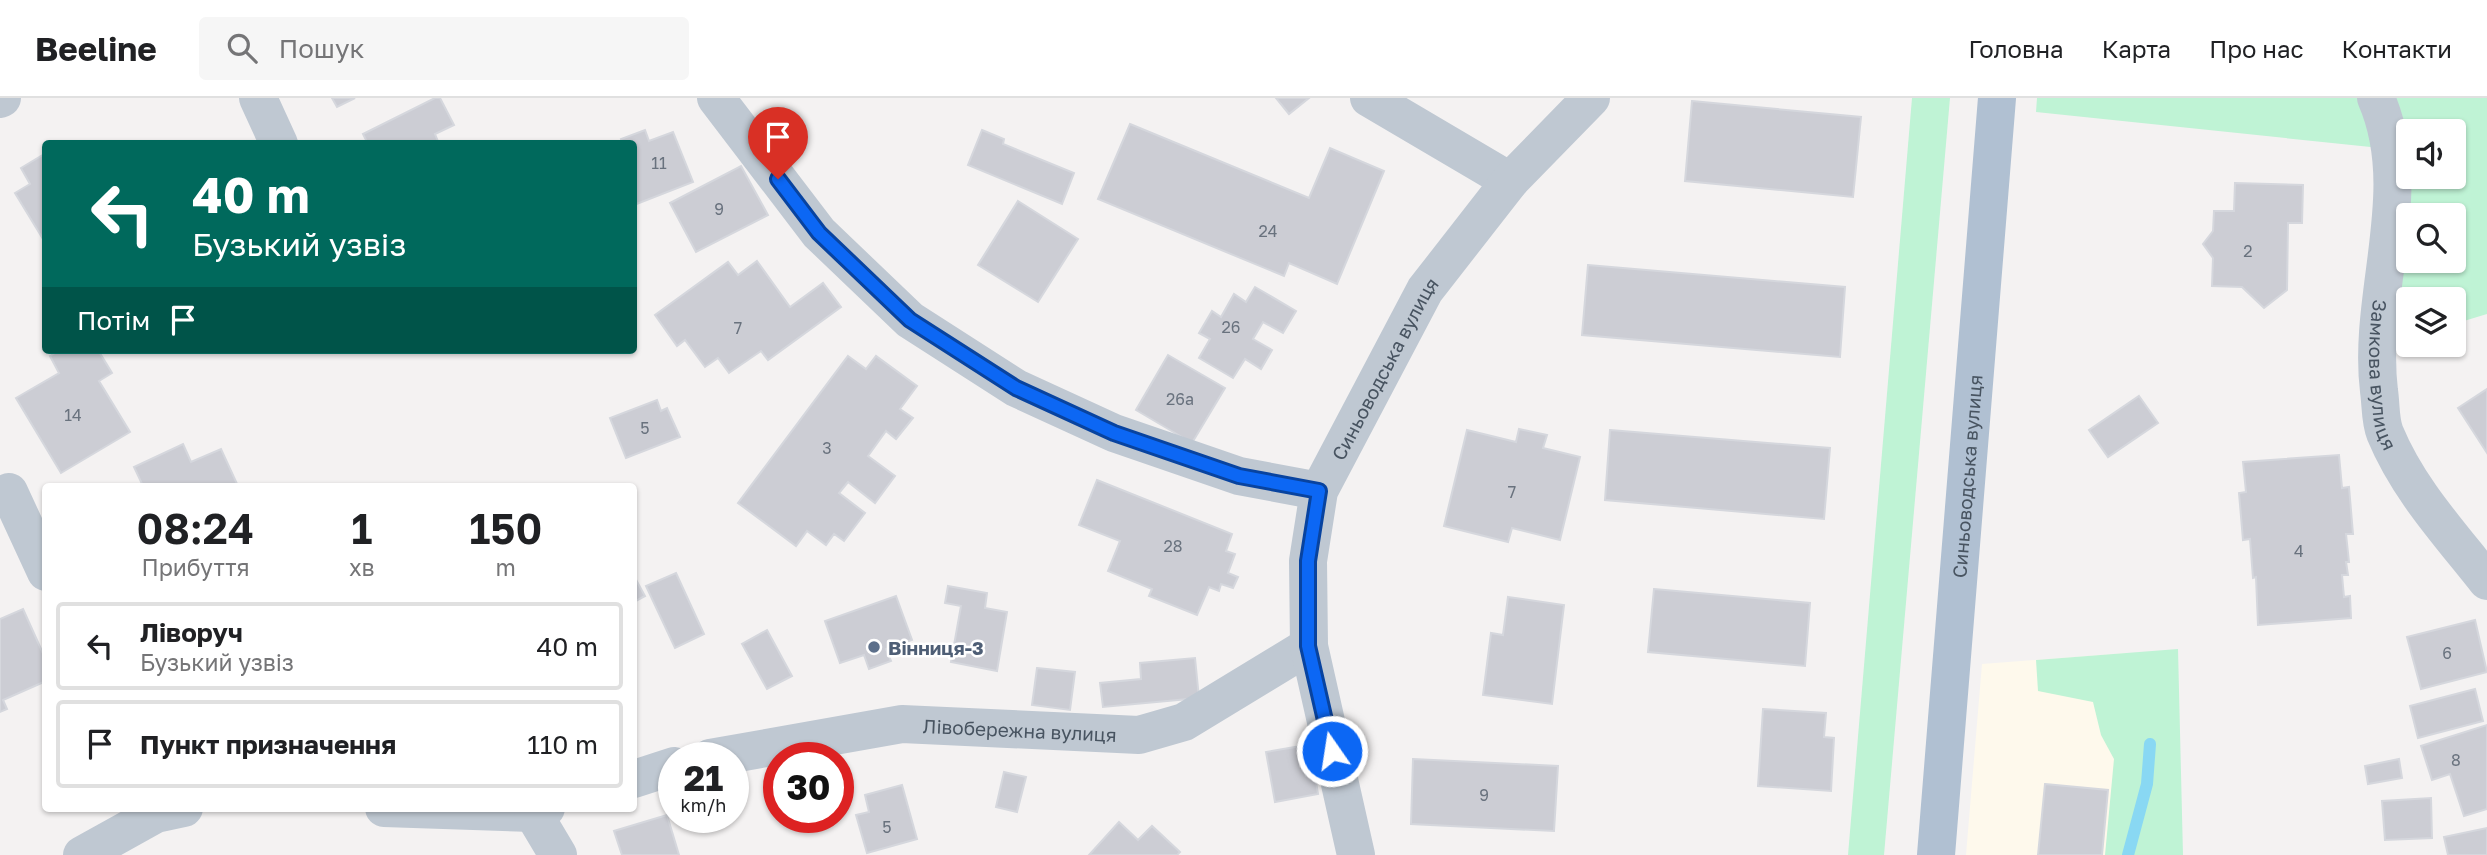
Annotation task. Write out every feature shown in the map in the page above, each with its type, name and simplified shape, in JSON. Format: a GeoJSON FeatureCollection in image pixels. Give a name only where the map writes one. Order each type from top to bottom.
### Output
{"type":"FeatureCollection","features":[{"type":"Feature","properties":{"kind":"main road","name":"Синьоводська вулиця"},"geometry":{"type":"LineString","coordinates":[[1936,855],[1997,98]]}},
{"type":"Feature","properties":{"kind":"street"},"geometry":{"type":"LineString","coordinates":[[258,98],[277,140]]}},
{"type":"Feature","properties":{"kind":"street"},"geometry":{"type":"LineString","coordinates":[[716,98],[819,233],[910,320],[1016,388],[1114,433],[1239,476],[1319,491]]}},
{"type":"Feature","properties":{"kind":"street"},"geometry":{"type":"LineString","coordinates":[[1369,98],[1510,181]]}},
{"type":"Feature","properties":{"kind":"street","name":"Синьоводська вулиця"},"geometry":{"type":"LineString","coordinates":[[1356,855],[1308,646],[1308,561],[1319,491],[1424,290],[1510,181],[1591,98]]}},
{"type":"Feature","properties":{"kind":"street","name":"Замкова вулиця"},"geometry":{"type":"LineString","coordinates":[[2376,98],[2387,131],[2394,170],[2375,362],[2384,431],[2416,491],[2487,581]]}},
{"type":"Feature","properties":{"kind":"street"},"geometry":{"type":"LineString","coordinates":[[9,492],[42,563]]}},
{"type":"Feature","properties":{"kind":"street","name":"Лівобережна вулиця"},"geometry":{"type":"LineString","coordinates":[[749,751],[902,724],[1139,735],[1184,722],[1308,646]]}},
{"type":"Feature","properties":{"kind":"street"},"geometry":{"type":"LineString","coordinates":[[637,778],[658,771]]}},
{"type":"Feature","properties":{"kind":"street"},"geometry":{"type":"LineString","coordinates":[[82,855],[160,812]]}},
{"type":"Feature","properties":{"kind":"street"},"geometry":{"type":"LineString","coordinates":[[539,812],[558,855]]}},
{"type":"Feature","properties":{"kind":"shaded area"},"geometry":{"type":"Polygon","coordinates":[[[2127,653],[2113,855],[1966,855],[1982,664],[2127,653]]]}},
{"type":"Feature","properties":{"kind":"green space"},"geometry":{"type":"Polygon","coordinates":[[[1912,98],[1950,98],[1884,855],[1848,855],[1912,98]]]}},
{"type":"Feature","properties":{"kind":"green space"},"geometry":{"type":"Polygon","coordinates":[[[2037,98],[2487,98],[2487,314],[2466,320],[2466,287],[2396,287],[2396,330],[2378,331],[2390,149],[2036,112],[2037,98]]]}},
{"type":"Feature","properties":{"kind":"green space"},"geometry":{"type":"Polygon","coordinates":[[[2178,649],[2183,855],[2105,855],[2114,759],[2101,735],[2093,702],[2038,691],[2036,660],[2178,649]]]}},
{"type":"Feature","properties":{"kind":"building"},"geometry":{"type":"Polygon","coordinates":[[[332,98],[355,98],[337,107],[332,98]]]}},
{"type":"Feature","properties":{"kind":"building"},"geometry":{"type":"Polygon","coordinates":[[[435,98],[440,98],[454,125],[435,134],[437,140],[366,140],[363,134],[435,98]]]}},
{"type":"Feature","properties":{"kind":"building"},"geometry":{"type":"Polygon","coordinates":[[[1276,98],[1309,98],[1289,114],[1276,98]]]}},
{"type":"Feature","properties":{"kind":"building"},"geometry":{"type":"Polygon","coordinates":[[[1692,101],[1861,117],[1853,197],[1685,181],[1692,101]]]}},
{"type":"Feature","properties":{"kind":"building"},"geometry":{"type":"Polygon","coordinates":[[[1130,124],[1309,198],[1330,148],[1384,171],[1337,284],[1289,263],[1284,276],[1098,199],[1130,124]]]}},
{"type":"Feature","properties":{"kind":"building"},"geometry":{"type":"Polygon","coordinates":[[[645,130],[649,141],[673,132],[693,182],[637,204],[637,140],[621,139],[645,130]]]}},
{"type":"Feature","properties":{"kind":"building"},"geometry":{"type":"Polygon","coordinates":[[[982,130],[1004,139],[1003,144],[1074,173],[1062,204],[968,165],[982,130]]]}},
{"type":"Feature","properties":{"kind":"building"},"geometry":{"type":"Polygon","coordinates":[[[42,155],[42,237],[15,193],[30,184],[21,168],[42,155]]]}},
{"type":"Feature","properties":{"kind":"building"},"geometry":{"type":"Polygon","coordinates":[[[741,166],[768,215],[696,252],[670,203],[741,166]]]}},
{"type":"Feature","properties":{"kind":"building"},"geometry":{"type":"Polygon","coordinates":[[[2235,183],[2303,185],[2302,223],[2288,223],[2287,290],[2264,308],[2242,287],[2212,286],[2213,258],[2203,244],[2213,231],[2214,211],[2234,211],[2235,183]]]}},
{"type":"Feature","properties":{"kind":"building"},"geometry":{"type":"Polygon","coordinates":[[[1018,201],[1078,239],[1038,302],[978,265],[1018,201]]]}},
{"type":"Feature","properties":{"kind":"building"},"geometry":{"type":"Polygon","coordinates":[[[757,261],[790,307],[823,283],[841,307],[768,360],[761,351],[729,373],[718,358],[705,367],[685,340],[677,346],[655,315],[728,262],[738,275],[757,261]]]}},
{"type":"Feature","properties":{"kind":"building"},"geometry":{"type":"Polygon","coordinates":[[[1588,265],[1845,287],[1840,357],[1582,335],[1588,265]]]}},
{"type":"Feature","properties":{"kind":"building"},"geometry":{"type":"Polygon","coordinates":[[[1255,287],[1296,311],[1283,333],[1263,322],[1253,339],[1272,350],[1261,369],[1245,359],[1233,378],[1199,358],[1210,339],[1199,333],[1212,311],[1221,317],[1234,294],[1246,302],[1255,287]]]}},
{"type":"Feature","properties":{"kind":"building"},"geometry":{"type":"Polygon","coordinates":[[[100,354],[112,373],[99,381],[130,432],[61,473],[16,398],[59,373],[50,356],[100,354]]]}},
{"type":"Feature","properties":{"kind":"building"},"geometry":{"type":"Polygon","coordinates":[[[1168,355],[1225,388],[1192,443],[1136,410],[1168,355]]]}},
{"type":"Feature","properties":{"kind":"building"},"geometry":{"type":"Polygon","coordinates":[[[848,356],[866,369],[876,356],[917,386],[900,409],[913,418],[896,439],[886,431],[868,456],[895,476],[875,503],[848,482],[839,493],[865,513],[844,541],[834,534],[826,545],[807,531],[796,546],[738,503],[848,356]]]}},
{"type":"Feature","properties":{"kind":"building"},"geometry":{"type":"Polygon","coordinates":[[[2487,389],[2487,453],[2458,408],[2487,389]]]}},
{"type":"Feature","properties":{"kind":"building"},"geometry":{"type":"Polygon","coordinates":[[[2139,396],[2158,423],[2108,457],[2089,430],[2139,396]]]}},
{"type":"Feature","properties":{"kind":"building"},"geometry":{"type":"Polygon","coordinates":[[[657,400],[661,411],[667,408],[680,437],[626,458],[610,418],[657,400]]]}},
{"type":"Feature","properties":{"kind":"building"},"geometry":{"type":"Polygon","coordinates":[[[1519,429],[1547,435],[1543,448],[1580,457],[1560,540],[1512,528],[1508,542],[1444,526],[1467,430],[1516,442],[1519,429]]]}},
{"type":"Feature","properties":{"kind":"building"},"geometry":{"type":"Polygon","coordinates":[[[1610,430],[1830,448],[1824,519],[1605,500],[1610,430]]]}},
{"type":"Feature","properties":{"kind":"building"},"geometry":{"type":"Polygon","coordinates":[[[183,444],[191,462],[221,449],[237,483],[142,483],[134,467],[183,444]]]}},
{"type":"Feature","properties":{"kind":"building"},"geometry":{"type":"Polygon","coordinates":[[[2339,455],[2342,488],[2349,487],[2353,534],[2346,534],[2348,575],[2342,575],[2344,597],[2350,596],[2351,618],[2258,625],[2256,577],[2253,578],[2250,539],[2243,540],[2239,493],[2246,492],[2243,462],[2339,455]]]}},
{"type":"Feature","properties":{"kind":"building"},"geometry":{"type":"Polygon","coordinates":[[[1097,480],[1232,534],[1226,551],[1235,554],[1228,573],[1238,577],[1233,588],[1221,584],[1219,591],[1209,587],[1197,615],[1149,596],[1152,589],[1108,571],[1120,541],[1079,525],[1097,480]]]}},
{"type":"Feature","properties":{"kind":"building"},"geometry":{"type":"Polygon","coordinates":[[[676,573],[704,634],[675,648],[646,586],[676,573]]]}},
{"type":"Feature","properties":{"kind":"building"},"geometry":{"type":"Polygon","coordinates":[[[637,581],[645,596],[637,600],[637,581]]]}},
{"type":"Feature","properties":{"kind":"building"},"geometry":{"type":"Polygon","coordinates":[[[948,586],[987,593],[985,608],[1007,612],[997,671],[951,662],[961,606],[945,603],[948,586]]]}},
{"type":"Feature","properties":{"kind":"building"},"geometry":{"type":"Polygon","coordinates":[[[1654,589],[1810,603],[1805,666],[1648,652],[1654,589]]]}},
{"type":"Feature","properties":{"kind":"building"},"geometry":{"type":"Polygon","coordinates":[[[896,596],[912,640],[886,649],[891,661],[869,669],[864,655],[840,663],[825,621],[896,596]]]}},
{"type":"Feature","properties":{"kind":"building"},"geometry":{"type":"Polygon","coordinates":[[[1508,597],[1564,605],[1552,704],[1483,695],[1491,633],[1503,635],[1508,597]]]}},
{"type":"Feature","properties":{"kind":"building"},"geometry":{"type":"Polygon","coordinates":[[[23,609],[42,651],[42,683],[3,700],[7,709],[0,712],[0,619],[23,609]]]}},
{"type":"Feature","properties":{"kind":"building"},"geometry":{"type":"Polygon","coordinates":[[[2475,620],[2487,672],[2421,689],[2407,637],[2475,620]]]}},
{"type":"Feature","properties":{"kind":"building"},"geometry":{"type":"Polygon","coordinates":[[[767,630],[792,676],[767,689],[742,644],[767,630]]]}},
{"type":"Feature","properties":{"kind":"building"},"geometry":{"type":"Polygon","coordinates":[[[1195,658],[1199,698],[1103,707],[1100,683],[1141,679],[1140,663],[1195,658]]]}},
{"type":"Feature","properties":{"kind":"building"},"geometry":{"type":"Polygon","coordinates":[[[1037,668],[1075,672],[1070,710],[1032,705],[1037,668]]]}},
{"type":"Feature","properties":{"kind":"building"},"geometry":{"type":"Polygon","coordinates":[[[2475,689],[2483,721],[2418,738],[2410,706],[2475,689]]]}},
{"type":"Feature","properties":{"kind":"building"},"geometry":{"type":"Polygon","coordinates":[[[1763,709],[1826,713],[1824,737],[1834,738],[1831,791],[1758,786],[1763,709]]]}},
{"type":"Feature","properties":{"kind":"building"},"geometry":{"type":"Polygon","coordinates":[[[2487,725],[2487,809],[2464,816],[2450,774],[2432,780],[2421,746],[2487,725]]]}},
{"type":"Feature","properties":{"kind":"building"},"geometry":{"type":"Polygon","coordinates":[[[1301,746],[1306,776],[1315,775],[1318,794],[1275,802],[1266,752],[1301,746]]]}},
{"type":"Feature","properties":{"kind":"building"},"geometry":{"type":"Polygon","coordinates":[[[1413,759],[1558,766],[1554,831],[1411,824],[1413,759]]]}},
{"type":"Feature","properties":{"kind":"building"},"geometry":{"type":"Polygon","coordinates":[[[2399,759],[2402,778],[2368,784],[2365,766],[2399,759]]]}},
{"type":"Feature","properties":{"kind":"building"},"geometry":{"type":"Polygon","coordinates":[[[1004,772],[1026,777],[1017,812],[996,807],[1004,772]]]}},
{"type":"Feature","properties":{"kind":"building"},"geometry":{"type":"Polygon","coordinates":[[[2045,784],[2108,790],[2102,855],[2038,855],[2045,784]]]}},
{"type":"Feature","properties":{"kind":"building"},"geometry":{"type":"Polygon","coordinates":[[[902,785],[917,839],[867,853],[856,815],[869,812],[865,795],[902,785]]]}},
{"type":"Feature","properties":{"kind":"building"},"geometry":{"type":"Polygon","coordinates":[[[2431,798],[2432,838],[2385,840],[2382,801],[2431,798]]]}},
{"type":"Feature","properties":{"kind":"building"},"geometry":{"type":"Polygon","coordinates":[[[658,818],[658,833],[672,833],[679,855],[622,855],[614,831],[658,818]]]}},
{"type":"Feature","properties":{"kind":"building"},"geometry":{"type":"Polygon","coordinates":[[[1119,822],[1138,840],[1152,826],[1180,852],[1177,855],[1089,855],[1119,822]]]}},
{"type":"Feature","properties":{"kind":"building"},"geometry":{"type":"Polygon","coordinates":[[[2487,828],[2487,855],[2448,855],[2444,837],[2487,828]]]}},
{"type":"Feature","properties":{"kind":"waterway"},"geometry":{"type":"LineString","coordinates":[[2128,855],[2147,784],[2150,744]]}},
{"type":"Feature","properties":{"kind":"place","name":"Вінниця-3"},"geometry":{"type":"Point","coordinates":[874,647]}},
{"type":"Feature","properties":{"kind":"route"},"geometry":{"type":"LineString","coordinates":[[778,179],[819,233],[910,320],[1016,388],[1114,433],[1239,476],[1319,491],[1308,561],[1308,646],[1332,751]]}}]}
